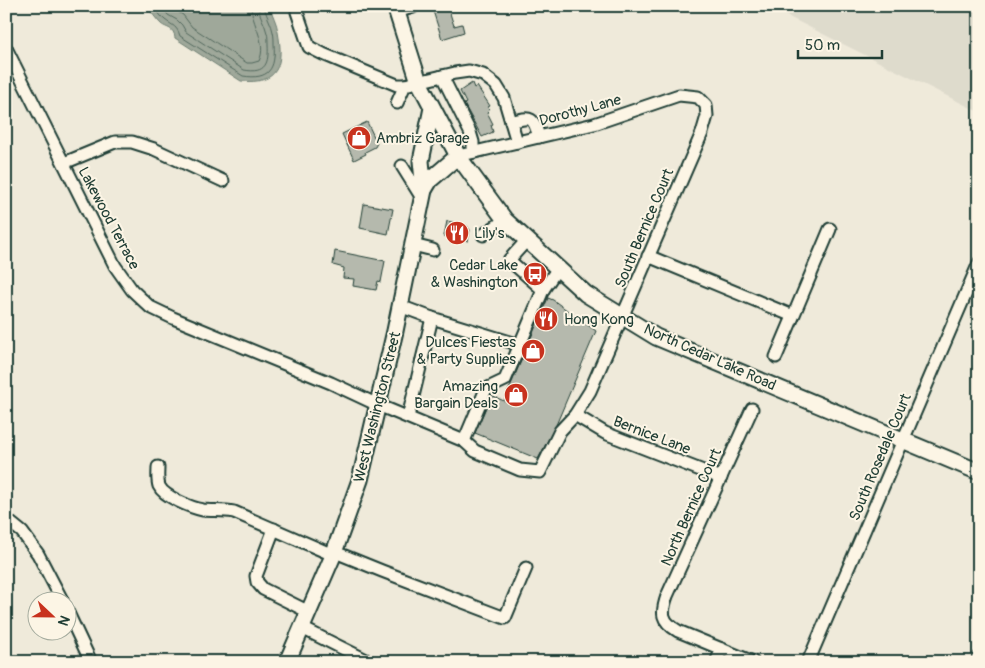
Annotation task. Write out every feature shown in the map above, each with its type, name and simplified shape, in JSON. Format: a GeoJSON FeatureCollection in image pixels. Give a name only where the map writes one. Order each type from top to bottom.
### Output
{"type":"FeatureCollection","features":[{"type":"Feature","properties":{"kind":"main road","name":"North Cedar Lake Road"},"geometry":{"type":"LineString","coordinates":[[395,9],[412,84],[432,108],[458,156],[505,220],[586,294],[656,337],[979,472]]}},
{"type":"Feature","properties":{"kind":"main road"},"geometry":{"type":"LineString","coordinates":[[423,194],[421,161],[432,108]]}},
{"type":"Feature","properties":{"kind":"main road","name":"West Washington Street"},"geometry":{"type":"LineString","coordinates":[[287,662],[334,553],[360,480],[378,406],[423,194],[430,180],[458,156]]}},
{"type":"Feature","properties":{"kind":"street"},"geometry":{"type":"LineString","coordinates":[[395,9],[412,7]]}},
{"type":"Feature","properties":{"kind":"street"},"geometry":{"type":"LineString","coordinates":[[297,12],[309,47],[397,85],[412,84],[469,71],[483,75],[496,85],[504,98],[517,142]]}},
{"type":"Feature","properties":{"kind":"street","name":"Lakewood Terrace"},"geometry":{"type":"LineString","coordinates":[[6,48],[115,266],[132,290],[150,307],[331,383],[378,406],[464,441]]}},
{"type":"Feature","properties":{"kind":"street"},"geometry":{"type":"LineString","coordinates":[[442,76],[470,132],[473,152]]}},
{"type":"Feature","properties":{"kind":"street"},"geometry":{"type":"LineString","coordinates":[[397,103],[412,84]]}},
{"type":"Feature","properties":{"kind":"street","name":"Dorothy Lane"},"geometry":{"type":"LineString","coordinates":[[458,156],[594,124],[679,95],[698,97],[706,104]]}},
{"type":"Feature","properties":{"kind":"street","name":"South Bernice Court"},"geometry":{"type":"LineString","coordinates":[[464,441],[475,451],[520,470],[540,472],[560,431],[575,415],[590,391],[702,134],[707,116],[706,104]]}},
{"type":"Feature","properties":{"kind":"street"},"geometry":{"type":"LineString","coordinates":[[511,122],[528,118],[532,120],[539,137]]}},
{"type":"Feature","properties":{"kind":"street"},"geometry":{"type":"LineString","coordinates":[[64,163],[115,142],[132,142],[154,149],[223,181]]}},
{"type":"Feature","properties":{"kind":"street"},"geometry":{"type":"LineString","coordinates":[[402,166],[423,194]]}},
{"type":"Feature","properties":{"kind":"street"},"geometry":{"type":"LineString","coordinates":[[483,236],[505,220]]}},
{"type":"Feature","properties":{"kind":"street"},"geometry":{"type":"LineString","coordinates":[[776,357],[830,229]]}},
{"type":"Feature","properties":{"kind":"street"},"geometry":{"type":"LineString","coordinates":[[527,240],[509,260],[543,290]]}},
{"type":"Feature","properties":{"kind":"street"},"geometry":{"type":"LineString","coordinates":[[412,245],[433,250]]}},
{"type":"Feature","properties":{"kind":"street"},"geometry":{"type":"LineString","coordinates":[[648,256],[794,316]]}},
{"type":"Feature","properties":{"kind":"street"},"geometry":{"type":"LineString","coordinates":[[464,441],[486,389],[505,380],[543,290],[558,268]]}},
{"type":"Feature","properties":{"kind":"street","name":"South Rosedale Court"},"geometry":{"type":"LineString","coordinates":[[808,662],[977,270]]}},
{"type":"Feature","properties":{"kind":"street"},"geometry":{"type":"LineString","coordinates":[[400,306],[432,318],[520,345]]}},
{"type":"Feature","properties":{"kind":"street"},"geometry":{"type":"LineString","coordinates":[[408,417],[432,318]]}},
{"type":"Feature","properties":{"kind":"street","name":"North Bernice Court"},"geometry":{"type":"LineString","coordinates":[[722,649],[669,626],[664,618],[663,608],[752,409]]}},
{"type":"Feature","properties":{"kind":"street","name":"Bernice Lane"},"geometry":{"type":"LineString","coordinates":[[575,415],[605,433],[721,478]]}},
{"type":"Feature","properties":{"kind":"street"},"geometry":{"type":"LineString","coordinates":[[158,467],[158,480],[163,492],[191,507],[203,510],[234,512],[334,553],[505,618],[526,568]]}},
{"type":"Feature","properties":{"kind":"street"},"geometry":{"type":"LineString","coordinates":[[6,519],[22,532],[38,554],[57,590]]}},
{"type":"Feature","properties":{"kind":"street"},"geometry":{"type":"LineString","coordinates":[[274,529],[256,576],[257,582],[263,589],[309,612]]}},
{"type":"Feature","properties":{"kind":"street"},"geometry":{"type":"LineString","coordinates":[[302,628],[370,662]]}},
{"type":"Feature","properties":{"kind":"street"},"geometry":{"type":"LineString","coordinates":[[78,634],[91,662]]}},
{"type":"Feature","properties":{"kind":"street"},"geometry":{"type":"LineString","coordinates":[[716,662],[722,649],[753,662]]}},
{"type":"Feature","properties":{"kind":"street"},"geometry":{"type":"LineString","coordinates":[[977,662],[979,657]]}},
{"type":"Feature","properties":{"kind":"shaded area"},"geometry":{"type":"Polygon","coordinates":[[[767,6],[979,6],[979,112],[767,6]]]}},
{"type":"Feature","properties":{"kind":"water"},"geometry":{"type":"Polygon","coordinates":[[[147,6],[269,6],[277,25],[280,43],[279,63],[276,70],[264,80],[241,81],[175,38],[172,30],[161,24],[147,6]]]}},
{"type":"Feature","properties":{"kind":"building"},"geometry":{"type":"Polygon","coordinates":[[[448,7],[454,26],[462,24],[464,32],[442,39],[433,11],[448,7]]]}},
{"type":"Feature","properties":{"kind":"building"},"geometry":{"type":"Polygon","coordinates":[[[472,83],[474,88],[477,86],[490,106],[487,112],[493,124],[491,125],[493,132],[482,137],[464,104],[466,103],[460,91],[472,83]]]}},
{"type":"Feature","properties":{"kind":"building","name":"Ambriz Garage"},"geometry":{"type":"Polygon","coordinates":[[[367,122],[377,143],[375,147],[365,152],[366,154],[354,160],[342,134],[367,122]]]}},
{"type":"Feature","properties":{"kind":"building"},"geometry":{"type":"Polygon","coordinates":[[[364,204],[393,209],[388,234],[360,228],[364,204]]]}},
{"type":"Feature","properties":{"kind":"building","name":"Lily's"},"geometry":{"type":"Polygon","coordinates":[[[447,221],[466,225],[470,230],[468,241],[444,236],[447,221]]]}},
{"type":"Feature","properties":{"kind":"building"},"geometry":{"type":"Polygon","coordinates":[[[335,251],[385,261],[381,282],[378,281],[376,290],[353,286],[354,279],[343,278],[344,268],[333,265],[335,251]]]}},
{"type":"Feature","properties":{"kind":"building"},"geometry":{"type":"Polygon","coordinates":[[[548,298],[596,331],[556,425],[538,459],[475,433],[491,395],[504,401],[548,298]]]}},
{"type":"Feature","properties":{"kind":"place","name":"Ambriz Garage"},"geometry":{"type":"Point","coordinates":[359,138]}},
{"type":"Feature","properties":{"kind":"place","name":"Lily's"},"geometry":{"type":"Point","coordinates":[457,233]}},
{"type":"Feature","properties":{"kind":"place","name":"Cedar Lake & Washington"},"geometry":{"type":"Point","coordinates":[535,274]}},
{"type":"Feature","properties":{"kind":"place","name":"Hong Kong"},"geometry":{"type":"Point","coordinates":[546,319]}},
{"type":"Feature","properties":{"kind":"place","name":"Dulces Fiestas & Party Supplies"},"geometry":{"type":"Point","coordinates":[533,351]}},
{"type":"Feature","properties":{"kind":"place","name":"Amazing Bargain Deals"},"geometry":{"type":"Point","coordinates":[516,395]}}]}
